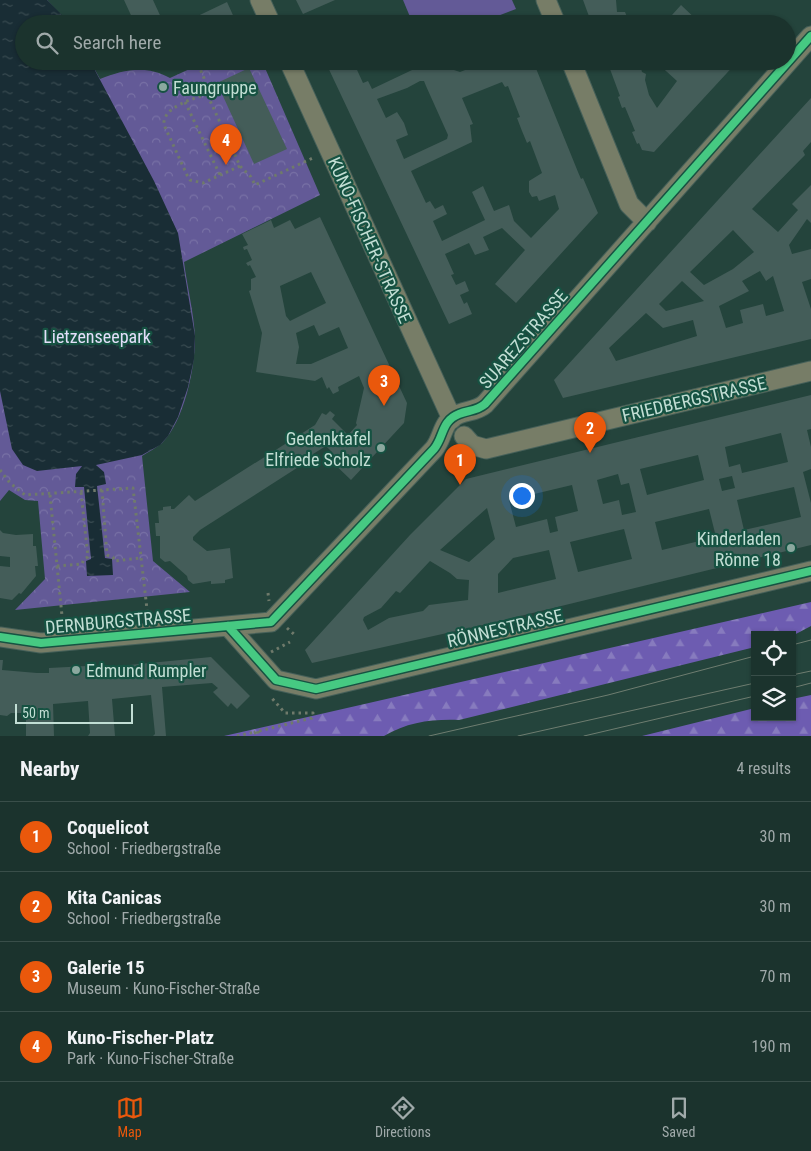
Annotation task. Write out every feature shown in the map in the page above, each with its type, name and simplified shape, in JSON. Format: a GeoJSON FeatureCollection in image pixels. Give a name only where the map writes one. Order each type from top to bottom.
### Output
{"type":"FeatureCollection","features":[{"type":"Feature","properties":{"kind":"street"},"geometry":{"type":"LineString","coordinates":[[260,0],[267,15]]}},
{"type":"Feature","properties":{"kind":"street"},"geometry":{"type":"LineString","coordinates":[[546,0],[552,15]]}},
{"type":"Feature","properties":{"kind":"street","name":"SUAREZSTRASSE"},"geometry":{"type":"LineString","coordinates":[[796,53],[811,36]]}},
{"type":"Feature","properties":{"kind":"street","name":"KUNO-FISCHER-STRASSE"},"geometry":{"type":"LineString","coordinates":[[292,70],[452,419]]}},
{"type":"Feature","properties":{"kind":"street"},"geometry":{"type":"LineString","coordinates":[[575,70],[629,204],[647,222]]}},
{"type":"Feature","properties":{"kind":"street","name":"SUAREZSTRASSE"},"geometry":{"type":"LineString","coordinates":[[452,419],[459,414],[480,409],[486,404],[781,70]]}},
{"type":"Feature","properties":{"kind":"street","name":"FRIEDBERGSTRASSE"},"geometry":{"type":"LineString","coordinates":[[464,436],[472,445],[486,449],[811,371]]}},
{"type":"Feature","properties":{"kind":"street"},"geometry":{"type":"LineString","coordinates":[[233,625],[271,622],[438,444],[442,431],[452,419]]}},
{"type":"Feature","properties":{"kind":"street","name":"RÖNNESTRASSE"},"geometry":{"type":"LineString","coordinates":[[233,625],[276,680],[316,688],[811,571]]}},
{"type":"Feature","properties":{"kind":"street","name":"DERNBURGSTRASSE"},"geometry":{"type":"LineString","coordinates":[[0,637],[41,643],[233,625]]}},
{"type":"Feature","properties":{"kind":"path"},"geometry":{"type":"LineString","coordinates":[[200,70],[207,94],[240,166],[251,176],[255,185],[330,150]]}},
{"type":"Feature","properties":{"kind":"path"},"geometry":{"type":"LineString","coordinates":[[207,94],[185,102],[167,112],[163,119],[164,125],[190,180],[203,183],[240,166]]}},
{"type":"Feature","properties":{"kind":"path"},"geometry":{"type":"LineString","coordinates":[[185,102],[220,175]]}},
{"type":"Feature","properties":{"kind":"path"},"geometry":{"type":"LineString","coordinates":[[0,470],[10,483],[25,495],[50,495],[133,488],[150,634]]}},
{"type":"Feature","properties":{"kind":"path"},"geometry":{"type":"LineString","coordinates":[[100,490],[107,555],[113,557],[114,561],[140,558]]}},
{"type":"Feature","properties":{"kind":"path"},"geometry":{"type":"LineString","coordinates":[[57,566],[82,564],[84,559],[88,557],[83,492]]}},
{"type":"Feature","properties":{"kind":"path"},"geometry":{"type":"LineString","coordinates":[[50,495],[61,605]]}},
{"type":"Feature","properties":{"kind":"path"},"geometry":{"type":"LineString","coordinates":[[237,736],[312,718],[313,713],[285,713]]}},
{"type":"Feature","properties":{"kind":"path"},"geometry":{"type":"LineString","coordinates":[[256,732],[260,736]]}},
{"type":"Feature","properties":{"kind":"green space","name":"Lietzenseepark"},"geometry":{"type":"Polygon","coordinates":[[[0,0],[47,0],[61,15],[15,15],[15,70],[95,70],[100,79],[135,70],[152,71],[170,78],[187,70],[266,70],[320,195],[184,262],[195,338],[193,364],[187,394],[170,433],[162,443],[142,456],[153,561],[190,592],[15,610],[45,579],[38,501],[25,500],[9,490],[0,501],[0,0]]]}},
{"type":"Feature","properties":{"kind":"green space"},"geometry":{"type":"Polygon","coordinates":[[[403,0],[512,0],[516,9],[500,15],[409,15],[403,0]]]}},
{"type":"Feature","properties":{"kind":"green space"},"geometry":{"type":"Polygon","coordinates":[[[811,602],[811,626],[796,634],[796,631],[751,631],[751,648],[459,720],[420,722],[402,727],[384,736],[224,736],[811,602]]]}},
{"type":"Feature","properties":{"kind":"green space"},"geometry":{"type":"Polygon","coordinates":[[[811,695],[811,736],[642,736],[751,709],[751,721],[796,721],[796,698],[811,695]]]}},
{"type":"Feature","properties":{"kind":"water","name":"Lietzenseepark"},"geometry":{"type":"Polygon","coordinates":[[[0,0],[47,0],[62,15],[15,15],[15,70],[95,70],[154,181],[178,233],[195,336],[194,359],[188,387],[178,417],[168,436],[160,445],[142,455],[96,465],[104,472],[106,484],[97,486],[105,558],[112,559],[113,575],[87,576],[86,561],[91,559],[84,487],[75,487],[76,474],[82,466],[37,471],[23,465],[12,449],[0,391],[0,0]]]}},
{"type":"Feature","properties":{"kind":"building"},"geometry":{"type":"Polygon","coordinates":[[[124,0],[153,0],[160,15],[131,15],[124,0]]]}},
{"type":"Feature","properties":{"kind":"building"},"geometry":{"type":"Polygon","coordinates":[[[296,0],[335,0],[303,14],[296,0]]]}},
{"type":"Feature","properties":{"kind":"building"},"geometry":{"type":"Polygon","coordinates":[[[583,0],[616,0],[617,12],[625,12],[626,15],[589,15],[583,0]]]}},
{"type":"Feature","properties":{"kind":"building"},"geometry":{"type":"Polygon","coordinates":[[[227,2],[233,15],[200,15],[227,2]]]}},
{"type":"Feature","properties":{"kind":"building"},"geometry":{"type":"Polygon","coordinates":[[[681,5],[692,15],[672,15],[681,5]]]}},
{"type":"Feature","properties":{"kind":"building"},"geometry":{"type":"Polygon","coordinates":[[[245,70],[250,70],[287,149],[254,164],[217,83],[245,70]]]}},
{"type":"Feature","properties":{"kind":"building"},"geometry":{"type":"Polygon","coordinates":[[[329,70],[357,70],[363,83],[368,81],[372,89],[412,70],[454,70],[460,72],[465,70],[537,70],[581,179],[583,178],[598,213],[516,303],[495,284],[525,250],[502,228],[483,237],[489,250],[475,255],[469,243],[445,254],[454,274],[451,275],[456,285],[465,281],[469,291],[460,295],[464,304],[467,302],[472,314],[449,324],[329,70]],[[424,81],[377,99],[386,118],[397,112],[404,123],[408,135],[396,140],[404,159],[447,139],[448,135],[424,81]],[[502,82],[462,98],[473,124],[470,125],[472,142],[411,171],[426,203],[430,201],[435,209],[443,205],[447,214],[433,221],[442,241],[485,220],[472,192],[483,186],[494,211],[509,205],[514,221],[531,238],[559,209],[555,195],[539,201],[537,196],[532,197],[529,192],[529,181],[542,173],[530,141],[527,143],[522,131],[517,118],[520,117],[508,86],[505,87],[502,82]]]}},
{"type":"Feature","properties":{"kind":"building"},"geometry":{"type":"Polygon","coordinates":[[[610,70],[641,70],[646,74],[645,80],[649,95],[657,108],[677,81],[665,70],[730,70],[654,152],[642,150],[639,143],[637,144],[632,132],[635,131],[625,107],[622,108],[618,97],[620,96],[610,70]]]}},
{"type":"Feature","properties":{"kind":"building"},"geometry":{"type":"Polygon","coordinates":[[[811,98],[811,142],[803,151],[805,155],[752,209],[778,232],[798,210],[792,204],[811,185],[811,223],[807,219],[789,245],[792,254],[811,249],[811,279],[802,282],[811,309],[811,339],[563,398],[554,380],[811,98]],[[733,230],[690,272],[704,285],[733,269],[754,252],[733,230]],[[760,271],[742,281],[749,291],[719,306],[726,328],[743,323],[740,310],[763,304],[766,316],[784,311],[773,276],[766,281],[760,271]],[[682,281],[659,304],[666,311],[704,301],[682,281]],[[646,313],[609,348],[616,361],[697,336],[693,320],[663,328],[646,313]]]}},
{"type":"Feature","properties":{"kind":"building"},"geometry":{"type":"Polygon","coordinates":[[[320,217],[407,403],[404,423],[351,480],[327,457],[332,452],[326,446],[313,454],[314,457],[200,530],[193,537],[193,540],[207,551],[230,548],[233,578],[225,580],[225,583],[211,584],[211,581],[193,584],[170,561],[165,562],[160,558],[160,536],[156,536],[155,523],[159,523],[158,511],[163,510],[163,507],[171,506],[171,509],[174,509],[189,495],[195,501],[315,425],[322,413],[326,415],[330,411],[335,415],[332,419],[348,435],[357,425],[364,388],[359,376],[338,387],[339,391],[333,394],[329,387],[327,389],[322,377],[315,381],[256,372],[262,333],[249,291],[251,290],[251,279],[256,277],[250,265],[248,266],[246,263],[252,260],[247,249],[244,250],[243,247],[248,245],[242,234],[271,220],[274,228],[290,220],[295,229],[320,217]],[[311,272],[280,286],[286,316],[290,321],[326,303],[311,272]],[[314,325],[296,333],[299,347],[296,364],[311,364],[348,348],[339,327],[319,336],[314,325]]]}},
{"type":"Feature","properties":{"kind":"building"},"geometry":{"type":"Polygon","coordinates":[[[811,395],[811,429],[807,430],[811,447],[811,469],[803,472],[811,503],[811,545],[483,625],[312,663],[305,650],[410,535],[466,479],[811,395]],[[781,433],[725,447],[729,467],[740,464],[742,473],[788,462],[781,433]],[[698,455],[640,469],[647,495],[704,480],[698,455]],[[618,474],[597,480],[603,504],[619,500],[622,515],[636,512],[629,483],[621,485],[618,474]],[[732,476],[719,479],[722,491],[735,488],[732,476]],[[572,485],[509,500],[516,527],[547,519],[550,533],[558,531],[555,517],[578,511],[572,485]],[[794,487],[737,500],[744,530],[801,517],[794,487]],[[487,508],[440,550],[469,562],[495,539],[487,508]],[[709,509],[655,522],[662,550],[716,537],[709,509]],[[624,529],[570,542],[578,572],[632,559],[624,529]],[[549,550],[513,558],[498,574],[498,593],[556,579],[549,550]],[[430,561],[400,593],[396,591],[381,608],[364,617],[363,620],[368,630],[389,618],[423,611],[429,605],[468,600],[469,580],[457,579],[430,561]]]}},
{"type":"Feature","properties":{"kind":"building"},"geometry":{"type":"Polygon","coordinates":[[[0,530],[3,533],[16,535],[33,534],[33,546],[36,546],[38,566],[35,566],[36,576],[21,594],[19,593],[12,600],[0,598],[0,566],[10,567],[10,557],[0,556],[0,530]]]}},
{"type":"Feature","properties":{"kind":"building"},"geometry":{"type":"Polygon","coordinates":[[[211,657],[250,696],[237,709],[231,703],[228,707],[213,692],[218,688],[212,683],[162,687],[166,736],[153,736],[155,734],[151,695],[112,699],[115,736],[88,736],[90,733],[88,701],[53,704],[54,736],[26,736],[26,719],[22,713],[11,713],[7,716],[0,715],[0,660],[3,660],[2,670],[49,673],[49,668],[87,666],[88,669],[211,657]]]}},
{"type":"Feature","properties":{"kind":"tram line"},"geometry":{"type":"LineString","coordinates":[[796,644],[811,640]]}},
{"type":"Feature","properties":{"kind":"tram line"},"geometry":{"type":"LineString","coordinates":[[429,736],[608,695],[751,657]]}},
{"type":"Feature","properties":{"kind":"tram line"},"geometry":{"type":"LineString","coordinates":[[796,674],[811,671]]}},
{"type":"Feature","properties":{"kind":"tram line"},"geometry":{"type":"LineString","coordinates":[[796,687],[811,683]]}},
{"type":"Feature","properties":{"kind":"tram line"},"geometry":{"type":"LineString","coordinates":[[518,736],[751,684]]}},
{"type":"Feature","properties":{"kind":"tram line"},"geometry":{"type":"LineString","coordinates":[[584,736],[751,697]]}},
{"type":"Feature","properties":{"kind":"cycle path"},"geometry":{"type":"LineString","coordinates":[[796,53],[811,36]]}},
{"type":"Feature","properties":{"kind":"cycle path"},"geometry":{"type":"LineString","coordinates":[[0,637],[41,643],[271,622],[434,449],[449,421],[459,414],[485,404],[781,70]]}},
{"type":"Feature","properties":{"kind":"cycle path"},"geometry":{"type":"LineString","coordinates":[[228,626],[276,680],[316,689],[811,571]]}},
{"type":"Feature","properties":{"kind":"place","name":"Faungruppe"},"geometry":{"type":"Point","coordinates":[163,87]}},
{"type":"Feature","properties":{"kind":"place","name":"Kuno-Fischer-Platz"},"geometry":{"type":"Point","coordinates":[226,165]}},
{"type":"Feature","properties":{"kind":"place","name":"Galerie 15"},"geometry":{"type":"Point","coordinates":[384,406]}},
{"type":"Feature","properties":{"kind":"place","name":"Gedenktafel Elfriede Scholz"},"geometry":{"type":"Point","coordinates":[381,448]}},
{"type":"Feature","properties":{"kind":"place","name":"Kita Canicas"},"geometry":{"type":"Point","coordinates":[590,453]}},
{"type":"Feature","properties":{"kind":"place","name":"Coquelicot"},"geometry":{"type":"Point","coordinates":[460,485]}},
{"type":"Feature","properties":{"kind":"place","name":"Kinderladen Rönne 18"},"geometry":{"type":"Point","coordinates":[791,548]}},
{"type":"Feature","properties":{"kind":"place","name":"Edmund Rumpler"},"geometry":{"type":"Point","coordinates":[76,670]}}]}
